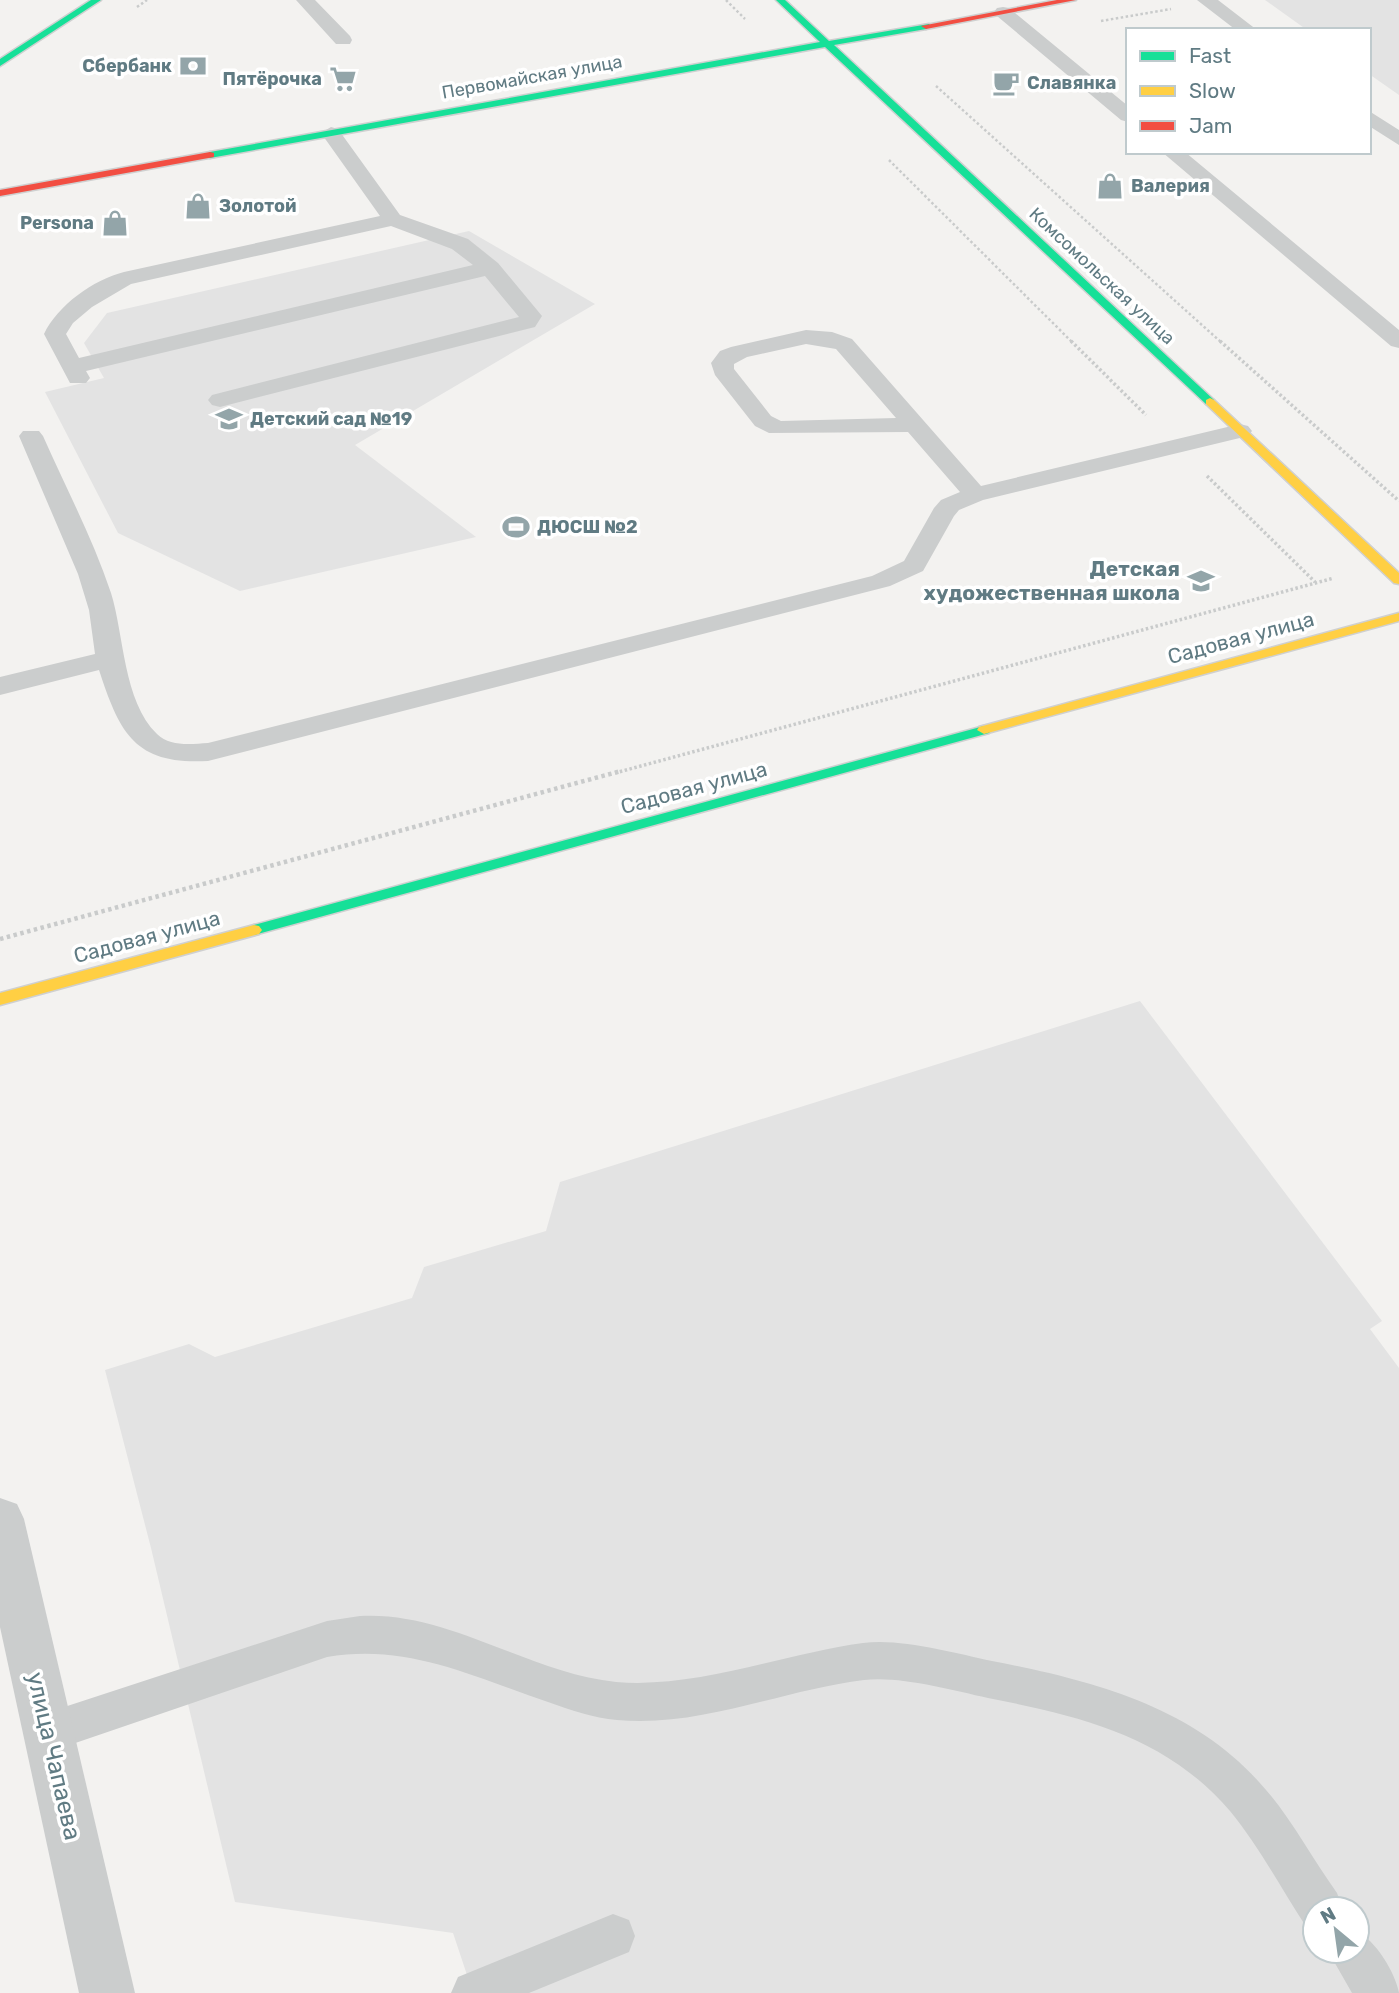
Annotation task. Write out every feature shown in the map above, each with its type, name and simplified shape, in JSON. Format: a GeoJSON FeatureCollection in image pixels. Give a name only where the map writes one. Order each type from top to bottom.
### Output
{"type":"FeatureCollection","features":[{"type":"Feature","properties":{"kind":"street"},"geometry":{"type":"LineString","coordinates":[[0,63],[97,0]]}},
{"type":"Feature","properties":{"kind":"street","name":"Комсомольская улица"},"geometry":{"type":"LineString","coordinates":[[780,0],[1399,580]]}},
{"type":"Feature","properties":{"kind":"street","name":"Первомайская улица"},"geometry":{"type":"LineString","coordinates":[[0,193],[1072,0]]}},
{"type":"Feature","properties":{"kind":"street","name":"Садовая улица"},"geometry":{"type":"LineString","coordinates":[[0,999],[1399,617]]}},
{"type":"Feature","properties":{"kind":"street","name":"улица Чапаева"},"geometry":{"type":"LineString","coordinates":[[0,1519],[107,1993]]}},
{"type":"Feature","properties":{"kind":"lane"},"geometry":{"type":"LineString","coordinates":[[305,0],[343,40]]}},
{"type":"Feature","properties":{"kind":"lane"},"geometry":{"type":"LineString","coordinates":[[1206,0],[1245,28]]}},
{"type":"Feature","properties":{"kind":"lane"},"geometry":{"type":"LineString","coordinates":[[1003,12],[1126,114]]}},
{"type":"Feature","properties":{"kind":"lane"},"geometry":{"type":"LineString","coordinates":[[1371,117],[1399,112]]}},
{"type":"Feature","properties":{"kind":"lane"},"geometry":{"type":"LineString","coordinates":[[1371,118],[1399,139]]}},
{"type":"Feature","properties":{"kind":"lane"},"geometry":{"type":"LineString","coordinates":[[220,400],[527,322],[531,316],[490,268],[460,244],[394,219],[331,134]]}},
{"type":"Feature","properties":{"kind":"lane"},"geometry":{"type":"LineString","coordinates":[[1174,154],[1399,341]]}},
{"type":"Feature","properties":{"kind":"lane"},"geometry":{"type":"LineString","coordinates":[[394,219],[124,279],[108,285],[58,324],[55,334],[75,373],[490,268]]}},
{"type":"Feature","properties":{"kind":"lane"},"geometry":{"type":"LineString","coordinates":[[914,425],[777,428],[763,421],[723,370],[722,363],[728,356],[740,352],[827,337],[844,345],[914,425],[975,495]]}},
{"type":"Feature","properties":{"kind":"lane"},"geometry":{"type":"LineString","coordinates":[[31,436],[97,592],[106,623],[109,659],[140,730],[148,741],[163,750],[208,752],[892,578],[914,566],[950,505],[975,495],[1240,431]]}},
{"type":"Feature","properties":{"kind":"lane"},"geometry":{"type":"LineString","coordinates":[[0,685],[109,659]]}},
{"type":"Feature","properties":{"kind":"lane"},"geometry":{"type":"LineString","coordinates":[[49,1732],[327,1639],[362,1632],[385,1632],[413,1638],[584,1695],[616,1701],[674,1700],[866,1661],[925,1666],[1049,1691],[1151,1724],[1201,1755],[1245,1797],[1312,1895]]}},
{"type":"Feature","properties":{"kind":"lane"},"geometry":{"type":"LineString","coordinates":[[474,1993],[613,1936]]}},
{"type":"Feature","properties":{"kind":"lane"},"geometry":{"type":"LineString","coordinates":[[1359,1965],[1378,1993]]}},
{"type":"Feature","properties":{"kind":"path"},"geometry":{"type":"LineString","coordinates":[[934,85],[1399,500]]}},
{"type":"Feature","properties":{"kind":"path"},"geometry":{"type":"LineString","coordinates":[[883,154],[1315,582]]}},
{"type":"Feature","properties":{"kind":"path"},"geometry":{"type":"LineString","coordinates":[[0,939],[1326,580]]}},
{"type":"Feature","properties":{"kind":"shaded area"},"geometry":{"type":"Polygon","coordinates":[[[1265,0],[1399,0],[1399,95],[1371,75],[1371,28],[1304,28],[1265,0]]]}},
{"type":"Feature","properties":{"kind":"shaded area","name":"Детский сад №19"},"geometry":{"type":"Polygon","coordinates":[[[469,231],[595,304],[355,445],[476,537],[240,591],[118,533],[45,392],[104,378],[84,343],[107,313],[469,231]]]}},
{"type":"Feature","properties":{"kind":"shaded area"},"geometry":{"type":"Polygon","coordinates":[[[1140,1001],[1382,1321],[1370,1329],[1399,1368],[1399,1993],[473,1993],[453,1933],[235,1902],[151,1548],[105,1370],[189,1344],[215,1357],[412,1298],[424,1267],[546,1231],[560,1182],[1140,1001]]]}},
{"type":"Feature","properties":{"kind":"traffic: fast"},"geometry":{"type":"LineString","coordinates":[[0,63],[97,0]]}},
{"type":"Feature","properties":{"kind":"traffic: fast"},"geometry":{"type":"LineString","coordinates":[[780,0],[1210,402]]}},
{"type":"Feature","properties":{"kind":"traffic: fast"},"geometry":{"type":"LineString","coordinates":[[210,155],[926,26]]}},
{"type":"Feature","properties":{"kind":"traffic: fast"},"geometry":{"type":"LineString","coordinates":[[254,930],[984,730]]}},
{"type":"Feature","properties":{"kind":"traffic: slow"},"geometry":{"type":"LineString","coordinates":[[1210,402],[1399,580]]}},
{"type":"Feature","properties":{"kind":"traffic: slow"},"geometry":{"type":"LineString","coordinates":[[984,730],[1399,617]]}},
{"type":"Feature","properties":{"kind":"traffic: slow"},"geometry":{"type":"LineString","coordinates":[[0,999],[254,930]]}},
{"type":"Feature","properties":{"kind":"traffic: jam"},"geometry":{"type":"LineString","coordinates":[[926,26],[1072,0]]}},
{"type":"Feature","properties":{"kind":"traffic: jam"},"geometry":{"type":"LineString","coordinates":[[0,193],[210,155]]}},
{"type":"Feature","properties":{"kind":"place","name":"Сбербанк"},"geometry":{"type":"Point","coordinates":[193,66]}},
{"type":"Feature","properties":{"kind":"place","name":"Пятёрочка"},"geometry":{"type":"Point","coordinates":[343,79]}},
{"type":"Feature","properties":{"kind":"place","name":"Славянка"},"geometry":{"type":"Point","coordinates":[1006,83]}},
{"type":"Feature","properties":{"kind":"place","name":"Валерия"},"geometry":{"type":"Point","coordinates":[1110,186]}},
{"type":"Feature","properties":{"kind":"place","name":"Золотой"},"geometry":{"type":"Point","coordinates":[198,206]}},
{"type":"Feature","properties":{"kind":"place","name":"Persona"},"geometry":{"type":"Point","coordinates":[115,223]}},
{"type":"Feature","properties":{"kind":"place","name":"Детский сад №19"},"geometry":{"type":"Point","coordinates":[229,419]}},
{"type":"Feature","properties":{"kind":"place","name":"ДЮСШ №2"},"geometry":{"type":"Point","coordinates":[516,527]}},
{"type":"Feature","properties":{"kind":"place","name":"Детская художественная школа"},"geometry":{"type":"Point","coordinates":[1201,581]}}]}
